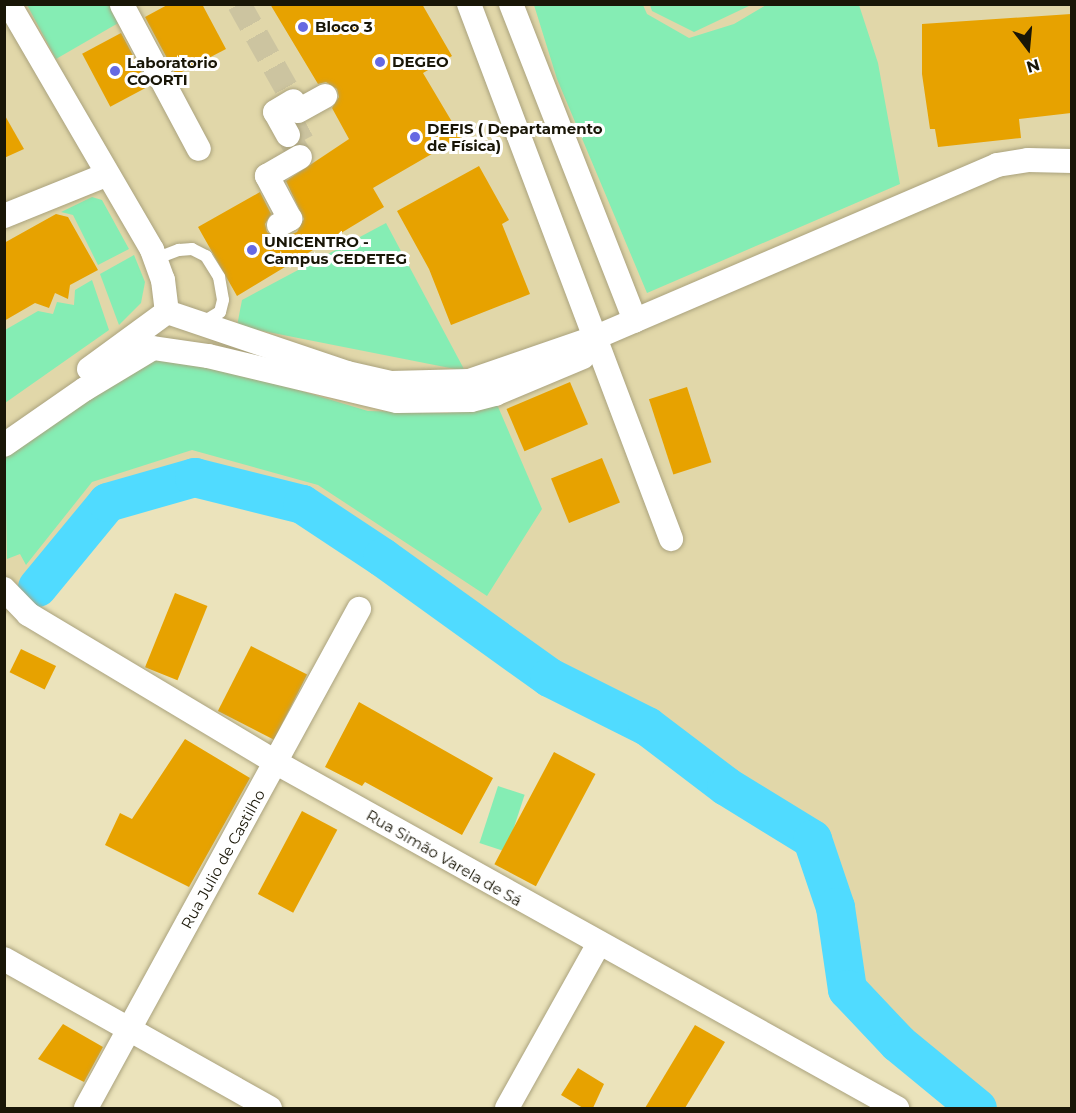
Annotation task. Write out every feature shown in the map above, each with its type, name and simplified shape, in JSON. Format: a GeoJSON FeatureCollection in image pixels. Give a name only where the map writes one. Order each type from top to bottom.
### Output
{"type":"FeatureCollection","features":[{"type":"Feature","properties":{"kind":"street"},"geometry":{"type":"LineString","coordinates":[[9,4],[155,259],[163,280],[167,312]]}},
{"type":"Feature","properties":{"kind":"street"},"geometry":{"type":"LineString","coordinates":[[469,4],[671,539]]}},
{"type":"Feature","properties":{"kind":"street"},"geometry":{"type":"LineString","coordinates":[[511,4],[635,321]]}},
{"type":"Feature","properties":{"kind":"street"},"geometry":{"type":"LineString","coordinates":[[122,5],[199,149]]}},
{"type":"Feature","properties":{"kind":"street"},"geometry":{"type":"LineString","coordinates":[[288,135],[275,112],[325,96]]}},
{"type":"Feature","properties":{"kind":"street"},"geometry":{"type":"LineString","coordinates":[[279,225],[290,219],[267,176],[300,157]]}},
{"type":"Feature","properties":{"kind":"street"},"geometry":{"type":"LineString","coordinates":[[4,445],[85,389],[153,348],[208,356],[376,398],[450,402],[495,394],[597,344],[635,321],[997,165],[1028,160],[1071,161]]}},
{"type":"Feature","properties":{"kind":"street"},"geometry":{"type":"LineString","coordinates":[[4,216],[106,175]]}},
{"type":"Feature","properties":{"kind":"street"},"geometry":{"type":"LineString","coordinates":[[167,312],[347,373],[391,383],[469,381],[597,344]]}},
{"type":"Feature","properties":{"kind":"street"},"geometry":{"type":"LineString","coordinates":[[4,429],[167,312]]}},
{"type":"Feature","properties":{"kind":"street","name":"Rua Simão Varela de Sá"},"geometry":{"type":"LineString","coordinates":[[8,583],[28,614],[275,762],[598,945],[897,1108]]}},
{"type":"Feature","properties":{"kind":"street","name":"Rua Julio de Castilho"},"geometry":{"type":"LineString","coordinates":[[86,1108],[359,609]]}},
{"type":"Feature","properties":{"kind":"street"},"geometry":{"type":"LineString","coordinates":[[507,1108],[598,945]]}},
{"type":"Feature","properties":{"kind":"street"},"geometry":{"type":"LineString","coordinates":[[4,959],[270,1108]]}},
{"type":"Feature","properties":{"kind":"lane"},"geometry":{"type":"LineString","coordinates":[[155,259],[180,250],[192,249],[206,256],[219,277],[224,300],[220,312],[202,323]]}},
{"type":"Feature","properties":{"kind":"shaded area"},"geometry":{"type":"Polygon","coordinates":[[[5,5],[1071,5],[1071,1108],[992,1108],[905,1036],[857,985],[848,918],[820,834],[732,777],[657,714],[603,693],[481,619],[303,501],[195,473],[104,499],[46,574],[5,615],[5,5]]]}},
{"type":"Feature","properties":{"kind":"green space"},"geometry":{"type":"Polygon","coordinates":[[[650,4],[751,5],[694,32],[652,11],[650,4]]]}},
{"type":"Feature","properties":{"kind":"green space"},"geometry":{"type":"Polygon","coordinates":[[[27,5],[109,5],[120,22],[56,59],[27,5]]]}},
{"type":"Feature","properties":{"kind":"green space"},"geometry":{"type":"Polygon","coordinates":[[[534,5],[643,5],[647,14],[689,38],[734,24],[766,5],[859,5],[878,63],[900,184],[647,293],[557,79],[534,5]]]}},
{"type":"Feature","properties":{"kind":"green space"},"geometry":{"type":"Polygon","coordinates":[[[92,197],[102,200],[129,249],[98,265],[73,215],[61,212],[92,197]]]}},
{"type":"Feature","properties":{"kind":"green space"},"geometry":{"type":"Polygon","coordinates":[[[386,223],[465,371],[237,326],[242,300],[386,223]]]}},
{"type":"Feature","properties":{"kind":"green space"},"geometry":{"type":"Polygon","coordinates":[[[134,255],[145,282],[141,303],[119,325],[100,274],[134,255]]]}},
{"type":"Feature","properties":{"kind":"green space"},"geometry":{"type":"Polygon","coordinates":[[[92,280],[109,330],[5,403],[5,330],[38,311],[53,314],[57,302],[74,305],[75,290],[92,280]]]}},
{"type":"Feature","properties":{"kind":"green space"},"geometry":{"type":"Polygon","coordinates":[[[158,355],[205,362],[368,411],[447,413],[496,402],[542,509],[487,596],[318,485],[192,450],[92,482],[26,565],[20,554],[7,559],[5,455],[158,355]]]}},
{"type":"Feature","properties":{"kind":"green space"},"geometry":{"type":"Polygon","coordinates":[[[498,786],[525,795],[506,852],[479,843],[498,786]]]}},
{"type":"Feature","properties":{"kind":"building"},"geometry":{"type":"Polygon","coordinates":[[[169,4],[202,4],[226,49],[176,75],[145,17],[169,4]]]}},
{"type":"Feature","properties":{"kind":"building"},"geometry":{"type":"Polygon","coordinates":[[[270,4],[422,4],[452,56],[423,73],[461,137],[373,188],[384,207],[237,296],[198,227],[260,192],[271,214],[265,224],[267,232],[279,239],[297,232],[304,219],[286,181],[349,139],[332,108],[339,97],[337,89],[326,82],[318,84],[270,4]]]}},
{"type":"Feature","properties":{"kind":"building"},"geometry":{"type":"Polygon","coordinates":[[[1071,14],[1071,113],[1019,119],[1021,138],[938,147],[935,129],[930,129],[922,74],[922,24],[1071,14]]]}},
{"type":"Feature","properties":{"kind":"building","name":"Laboratorio COORTI"},"geometry":{"type":"Polygon","coordinates":[[[121,33],[149,86],[110,107],[82,54],[121,33]]]}},
{"type":"Feature","properties":{"kind":"building"},"geometry":{"type":"Polygon","coordinates":[[[4,114],[24,149],[4,158],[4,114]]]}},
{"type":"Feature","properties":{"kind":"building"},"geometry":{"type":"Polygon","coordinates":[[[479,166],[509,220],[502,224],[530,294],[451,325],[429,269],[397,211],[479,166]]]}},
{"type":"Feature","properties":{"kind":"building"},"geometry":{"type":"Polygon","coordinates":[[[56,214],[68,217],[98,270],[70,285],[68,299],[55,293],[49,308],[35,303],[4,321],[4,243],[56,214]]]}},
{"type":"Feature","properties":{"kind":"building"},"geometry":{"type":"Polygon","coordinates":[[[570,382],[588,424],[524,451],[506,409],[570,382]]]}},
{"type":"Feature","properties":{"kind":"building"},"geometry":{"type":"Polygon","coordinates":[[[687,387],[711,462],[673,474],[649,399],[687,387]]]}},
{"type":"Feature","properties":{"kind":"building"},"geometry":{"type":"Polygon","coordinates":[[[602,458],[620,503],[569,523],[551,479],[602,458]]]}},
{"type":"Feature","properties":{"kind":"building"},"geometry":{"type":"Polygon","coordinates":[[[175,593],[207,606],[177,680],[145,667],[175,593]]]}},
{"type":"Feature","properties":{"kind":"building"},"geometry":{"type":"Polygon","coordinates":[[[251,646],[307,675],[274,740],[218,711],[251,646]]]}},
{"type":"Feature","properties":{"kind":"building"},"geometry":{"type":"Polygon","coordinates":[[[21,649],[56,666],[45,689],[10,672],[21,649]]]}},
{"type":"Feature","properties":{"kind":"building"},"geometry":{"type":"Polygon","coordinates":[[[359,702],[493,778],[462,835],[365,782],[362,786],[325,767],[359,702]]]}},
{"type":"Feature","properties":{"kind":"building"},"geometry":{"type":"Polygon","coordinates":[[[185,739],[250,778],[189,887],[105,845],[120,813],[132,819],[185,739]]]}},
{"type":"Feature","properties":{"kind":"building"},"geometry":{"type":"Polygon","coordinates":[[[554,752],[595,774],[536,886],[494,864],[554,752]]]}},
{"type":"Feature","properties":{"kind":"building"},"geometry":{"type":"Polygon","coordinates":[[[302,811],[337,830],[293,913],[258,894],[302,811]]]}},
{"type":"Feature","properties":{"kind":"building"},"geometry":{"type":"Polygon","coordinates":[[[63,1024],[103,1047],[84,1082],[38,1059],[63,1024]]]}},
{"type":"Feature","properties":{"kind":"building"},"geometry":{"type":"Polygon","coordinates":[[[695,1025],[725,1042],[685,1108],[645,1108],[695,1025]]]}},
{"type":"Feature","properties":{"kind":"building"},"geometry":{"type":"Polygon","coordinates":[[[578,1068],[604,1084],[593,1108],[583,1108],[561,1095],[578,1068]]]}},
{"type":"Feature","properties":{"kind":"waterway"},"geometry":{"type":"LineString","coordinates":[[37,587],[107,502],[194,477],[302,504],[382,557],[549,677],[647,726],[726,786],[812,839],[835,907],[847,989],[898,1043],[977,1108]]}},
{"type":"Feature","properties":{"kind":"tunnel"},"geometry":{"type":"LineString","coordinates":[[239,4],[307,125],[288,135],[305,164]]}},
{"type":"Feature","properties":{"kind":"place","name":"Bloco 3"},"geometry":{"type":"Point","coordinates":[303,27]}},
{"type":"Feature","properties":{"kind":"place","name":"DEGEO"},"geometry":{"type":"Point","coordinates":[380,62]}},
{"type":"Feature","properties":{"kind":"place","name":"Laboratorio COORTI"},"geometry":{"type":"Point","coordinates":[115,71]}},
{"type":"Feature","properties":{"kind":"place","name":"DEFIS ( Departamento de Física)"},"geometry":{"type":"Point","coordinates":[415,137]}},
{"type":"Feature","properties":{"kind":"place","name":"UNICENTRO - Campus CEDETEG"},"geometry":{"type":"Point","coordinates":[252,250]}}]}
